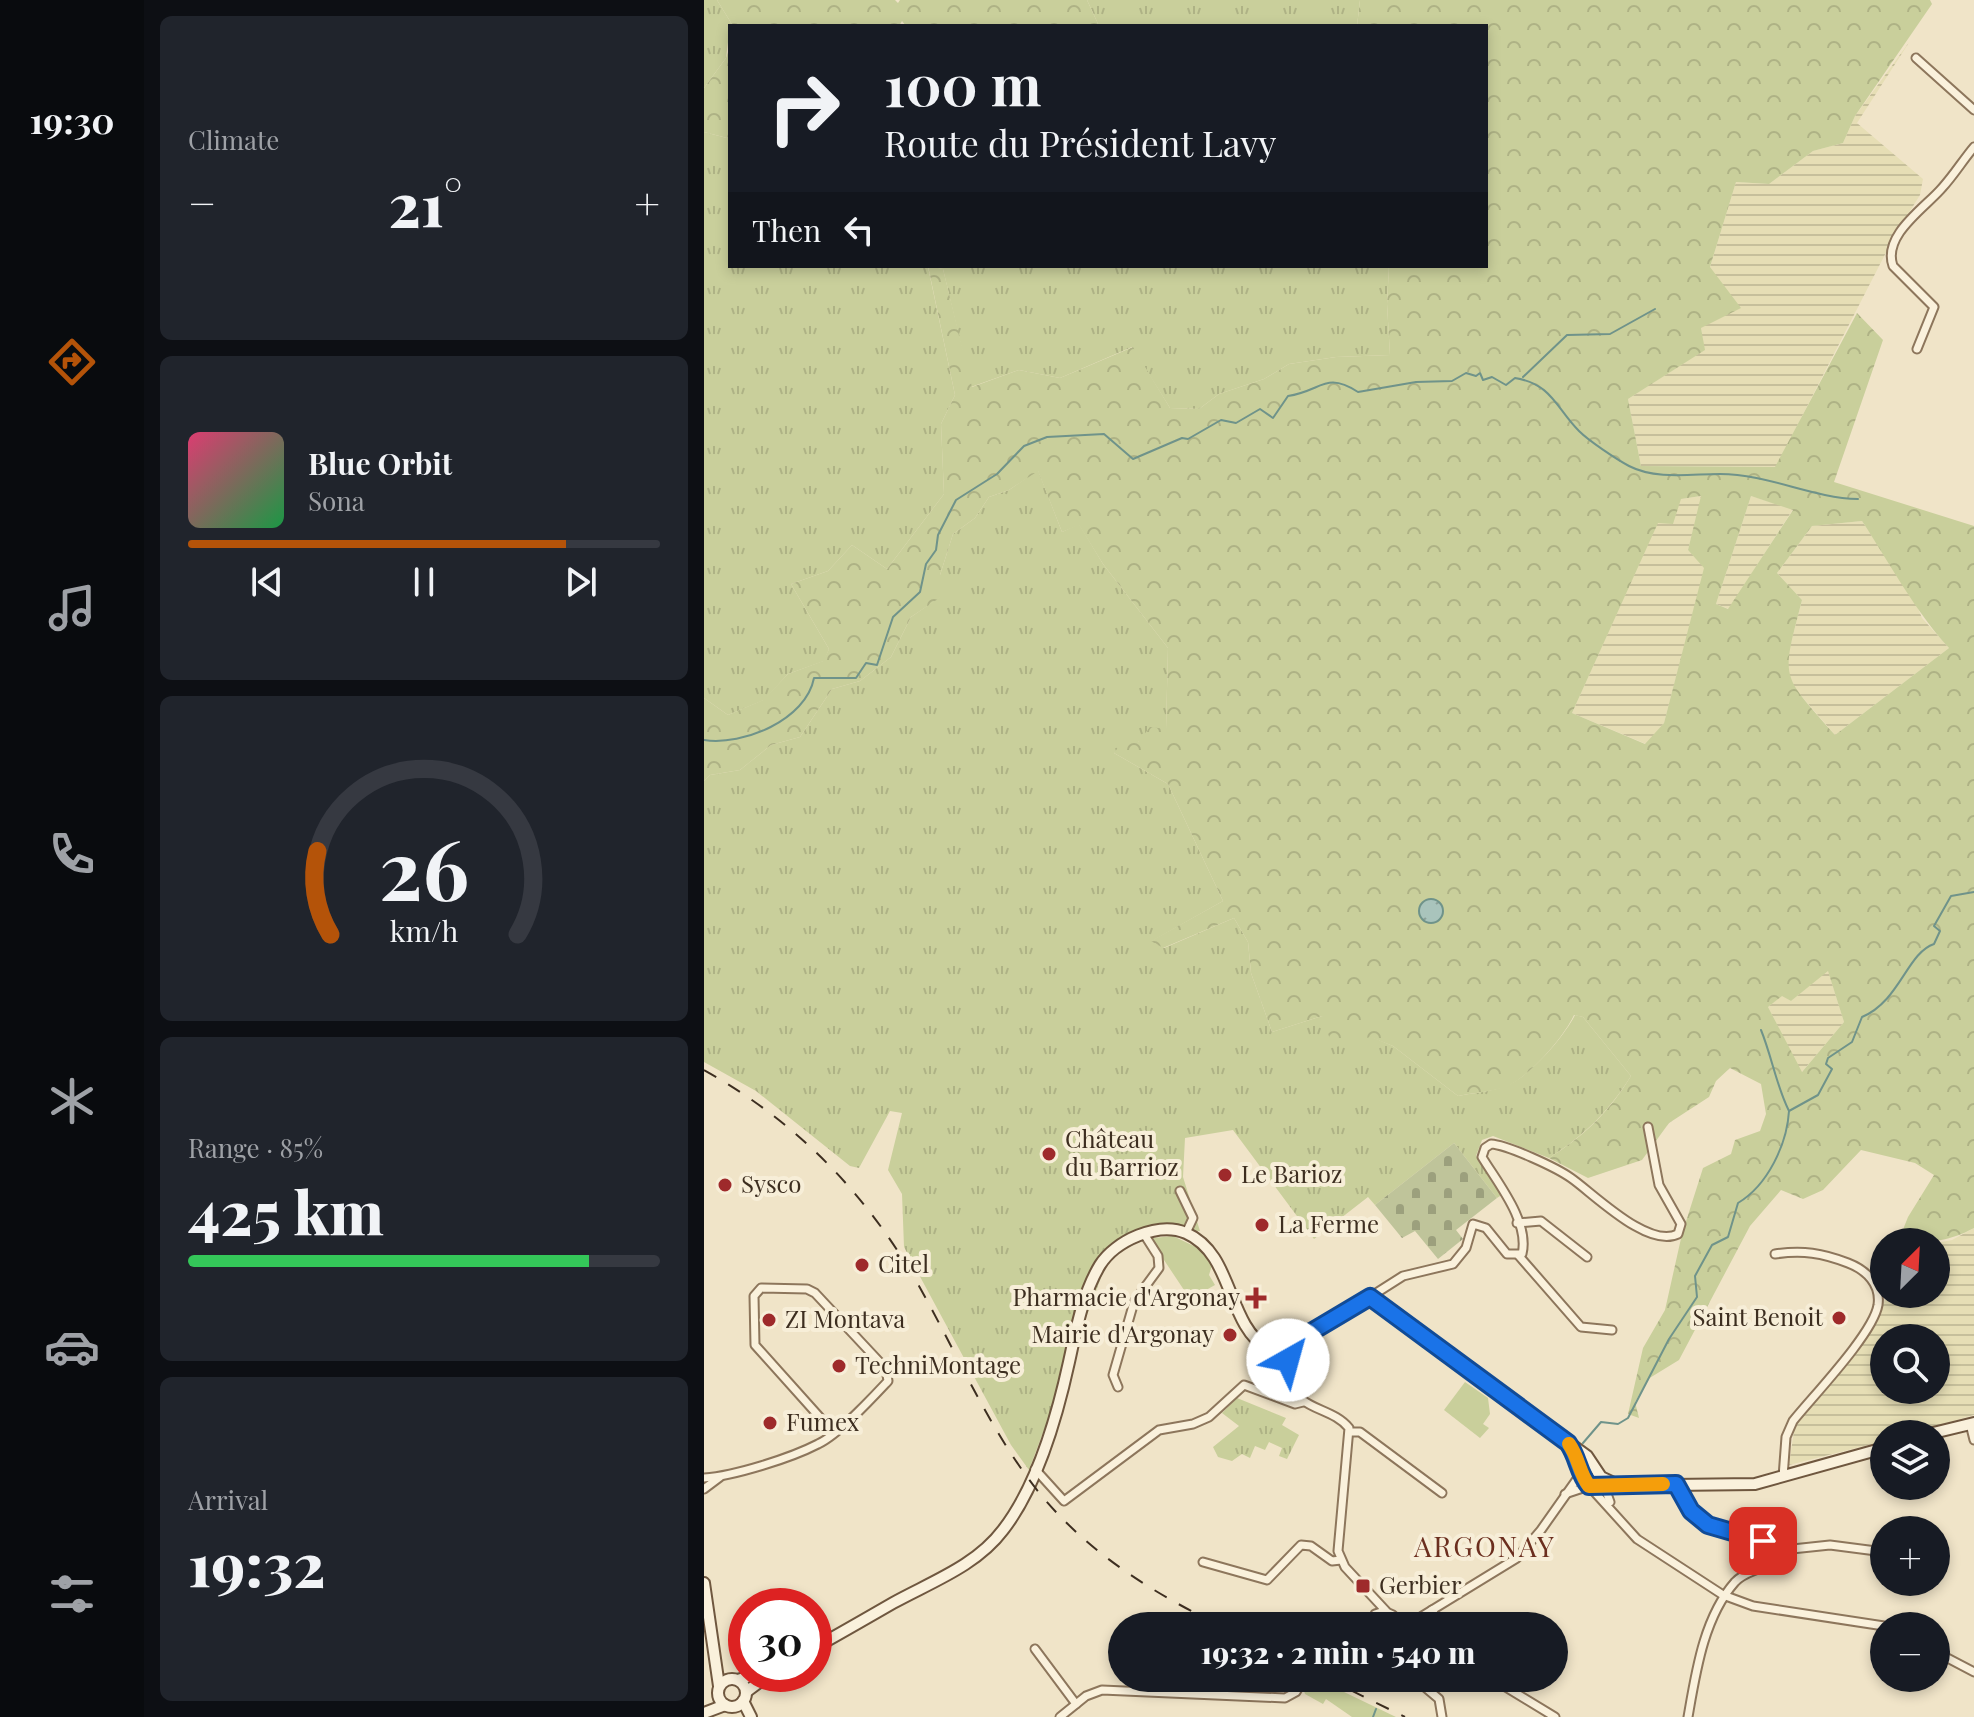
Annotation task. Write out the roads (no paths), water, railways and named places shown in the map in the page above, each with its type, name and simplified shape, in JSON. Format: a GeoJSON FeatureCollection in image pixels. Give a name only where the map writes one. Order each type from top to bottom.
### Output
{"type":"FeatureCollection","features":[{"type":"Feature","properties":{"kind":"street"},"geometry":{"type":"LineString","coordinates":[[1916,58],[1974,110]]}},
{"type":"Feature","properties":{"kind":"street"},"geometry":{"type":"LineString","coordinates":[[1917,349],[1934,307],[1893,266],[1891,256],[1909,221],[1970,158],[1974,147]]}},
{"type":"Feature","properties":{"kind":"street"},"geometry":{"type":"LineString","coordinates":[[1519,1256],[1523,1244],[1504,1188],[1482,1157],[1489,1145],[1498,1145],[1563,1173],[1635,1225],[1664,1237],[1678,1234],[1681,1224],[1659,1185],[1648,1127]]}},
{"type":"Feature","properties":{"kind":"street"},"geometry":{"type":"LineString","coordinates":[[1180,1191],[1193,1218],[1186,1233]]}},
{"type":"Feature","properties":{"kind":"street"},"geometry":{"type":"LineString","coordinates":[[1517,1223],[1541,1221],[1587,1257]]}},
{"type":"Feature","properties":{"kind":"street"},"geometry":{"type":"LineString","coordinates":[[832,1638],[978,1555],[1008,1523],[1035,1469],[1069,1361],[1082,1307],[1106,1257],[1144,1234],[1186,1233],[1214,1257],[1261,1344],[1276,1350],[1286,1347],[1403,1276],[1453,1264],[1466,1248],[1473,1224],[1486,1228],[1507,1254],[1519,1256],[1581,1327],[1612,1330]]}},
{"type":"Feature","properties":{"kind":"street"},"geometry":{"type":"LineString","coordinates":[[1118,1387],[1113,1375],[1134,1302],[1159,1268],[1158,1256],[1144,1234]]}},
{"type":"Feature","properties":{"kind":"street"},"geometry":{"type":"LineString","coordinates":[[1775,1254],[1809,1251],[1859,1267],[1870,1276],[1878,1299],[1877,1309],[1865,1332],[1793,1421],[1786,1437],[1783,1479]]}},
{"type":"Feature","properties":{"kind":"street"},"geometry":{"type":"LineString","coordinates":[[704,1478],[721,1476],[819,1444],[833,1432],[886,1383],[886,1369],[815,1293],[807,1289],[761,1288],[754,1296],[755,1345],[833,1432]]}},
{"type":"Feature","properties":{"kind":"street"},"geometry":{"type":"LineString","coordinates":[[1370,1297],[1587,1456],[1603,1482],[1612,1508]]}},
{"type":"Feature","properties":{"kind":"street"},"geometry":{"type":"LineString","coordinates":[[1286,1347],[1289,1377],[1303,1402],[1343,1421],[1350,1432],[1337,1527],[1341,1560],[1386,1611]]}},
{"type":"Feature","properties":{"kind":"street"},"geometry":{"type":"LineString","coordinates":[[1035,1469],[1064,1501],[1159,1430],[1193,1424],[1209,1417],[1244,1385],[1295,1404],[1303,1402]]}},
{"type":"Feature","properties":{"kind":"street"},"geometry":{"type":"LineString","coordinates":[[1950,1429],[1972,1423],[1974,1440]]}},
{"type":"Feature","properties":{"kind":"street"},"geometry":{"type":"LineString","coordinates":[[1350,1432],[1360,1432],[1442,1493]]}},
{"type":"Feature","properties":{"kind":"street"},"geometry":{"type":"LineString","coordinates":[[1568,1443],[1586,1481],[1637,1539],[1723,1595],[1753,1606],[1870,1624]]}},
{"type":"Feature","properties":{"kind":"street"},"geometry":{"type":"LineString","coordinates":[[1429,1612],[1517,1558],[1565,1494],[1586,1481],[1618,1485],[1737,1486],[1783,1479],[1870,1452]]}},
{"type":"Feature","properties":{"kind":"street"},"geometry":{"type":"LineString","coordinates":[[704,1489],[721,1476]]}},
{"type":"Feature","properties":{"kind":"street"},"geometry":{"type":"LineString","coordinates":[[1676,1484],[1691,1511],[1708,1525],[1763,1541],[1774,1551],[1830,1545],[1870,1550]]}},
{"type":"Feature","properties":{"kind":"street"},"geometry":{"type":"LineString","coordinates":[[1203,1562],[1261,1581],[1271,1578],[1301,1545],[1311,1546],[1332,1561],[1341,1560]]}},
{"type":"Feature","properties":{"kind":"street"},"geometry":{"type":"LineString","coordinates":[[1688,1717],[1714,1614],[1723,1595],[1744,1573],[1768,1565],[1774,1551]]}},
{"type":"Feature","properties":{"kind":"street"},"geometry":{"type":"LineString","coordinates":[[704,1583],[718,1689],[728,1706],[743,1717]]}},
{"type":"Feature","properties":{"kind":"street"},"geometry":{"type":"LineString","coordinates":[[1371,1612],[1372,1594]]}},
{"type":"Feature","properties":{"kind":"street"},"geometry":{"type":"LineString","coordinates":[[714,1649],[728,1671]]}},
{"type":"Feature","properties":{"kind":"street"},"geometry":{"type":"LineString","coordinates":[[1035,1649],[1076,1704]]}},
{"type":"Feature","properties":{"kind":"street"},"geometry":{"type":"LineString","coordinates":[[1950,1659],[1974,1672]]}},
{"type":"Feature","properties":{"kind":"street"},"geometry":{"type":"LineString","coordinates":[[704,1710],[718,1689],[728,1683]]}},
{"type":"Feature","properties":{"kind":"street"},"geometry":{"type":"LineString","coordinates":[[1060,1717],[1096,1691],[1108,1690]]}},
{"type":"Feature","properties":{"kind":"street"},"geometry":{"type":"LineString","coordinates":[[742,1692],[751,1717]]}},
{"type":"Feature","properties":{"kind":"street"},"geometry":{"type":"LineString","coordinates":[[704,1710],[728,1706],[750,1692]]}},
{"type":"Feature","properties":{"kind":"street"},"geometry":{"type":"LineString","coordinates":[[1170,1692],[1285,1698],[1296,1692]]}},
{"type":"Feature","properties":{"kind":"street"},"geometry":{"type":"LineString","coordinates":[[1431,1692],[1439,1699],[1442,1717]]}},
{"type":"Feature","properties":{"kind":"street"},"geometry":{"type":"LineString","coordinates":[[1514,1692],[1555,1717]]}},
{"type":"Feature","properties":{"kind":"water"},"geometry":{"type":"Polygon","coordinates":[[[1431,899],[1442,906],[1443,911],[1436,922],[1431,923],[1420,916],[1419,911],[1426,900],[1431,899]]]}},
{"type":"Feature","properties":{"kind":"waterway"},"geometry":{"type":"LineString","coordinates":[[1523,377],[1567,335],[1610,334],[1655,309]]}},
{"type":"Feature","properties":{"kind":"waterway"},"geometry":{"type":"LineString","coordinates":[[704,740],[737,739],[771,727],[799,706],[809,693],[814,678],[856,678],[866,663],[877,665],[893,617],[920,592],[926,564],[936,550],[938,535],[956,500],[997,474],[1024,446],[1047,437],[1104,434],[1133,459],[1182,438],[1188,439],[1221,420],[1236,423],[1260,409],[1273,418],[1288,396],[1323,384],[1338,383],[1358,392],[1416,382],[1452,381],[1466,373],[1476,376],[1480,373],[1483,380],[1492,377],[1506,385],[1515,378],[1537,386],[1552,398],[1583,435],[1639,470],[1674,475],[1738,475],[1824,495],[1858,499]]}},
{"type":"Feature","properties":{"kind":"waterway"},"geometry":{"type":"LineString","coordinates":[[1583,1443],[1601,1422],[1618,1424],[1628,1418],[1669,1339],[1697,1297],[1695,1276],[1712,1245],[1728,1237],[1738,1203],[1758,1186],[1774,1163],[1784,1137],[1789,1111],[1818,1095],[1832,1069],[1826,1064],[1828,1058],[1852,1042],[1862,1017],[1885,1000],[1917,957],[1934,944],[1940,931],[1934,926],[1951,896],[1974,892]]}},
{"type":"Feature","properties":{"kind":"waterway"},"geometry":{"type":"LineString","coordinates":[[1761,1030],[1789,1111]]}},
{"type":"Feature","properties":{"kind":"waterway"},"geometry":{"type":"LineString","coordinates":[[1373,1717],[1376,1709]]}},
{"type":"Feature","properties":{"kind":"railway"},"geometry":{"type":"LineString","coordinates":[[704,1070],[738,1090],[799,1137],[827,1163],[877,1221],[919,1286],[1006,1446],[1041,1495],[1102,1554],[1147,1586],[1194,1612]]}},
{"type":"Feature","properties":{"kind":"railway"},"geometry":{"type":"LineString","coordinates":[[1354,1692],[1405,1717]]}},
{"type":"Feature","properties":{"kind":"place","name":"Château du Barrioz"},"geometry":{"type":"Point","coordinates":[1049,1154]}},
{"type":"Feature","properties":{"kind":"place","name":"Le Barioz"},"geometry":{"type":"Point","coordinates":[1225,1175]}},
{"type":"Feature","properties":{"kind":"place","name":"Sysco"},"geometry":{"type":"Point","coordinates":[725,1185]}},
{"type":"Feature","properties":{"kind":"place","name":"La Ferme"},"geometry":{"type":"Point","coordinates":[1262,1225]}},
{"type":"Feature","properties":{"kind":"place","name":"Citel"},"geometry":{"type":"Point","coordinates":[862,1265]}},
{"type":"Feature","properties":{"kind":"place","name":"Pharmacie d'Argonay"},"geometry":{"type":"Point","coordinates":[1256,1298]}},
{"type":"Feature","properties":{"kind":"place","name":"Saint Benoit"},"geometry":{"type":"Point","coordinates":[1839,1318]}},
{"type":"Feature","properties":{"kind":"place","name":"ZI Montava"},"geometry":{"type":"Point","coordinates":[769,1320]}},
{"type":"Feature","properties":{"kind":"place","name":"Mairie d'Argonay"},"geometry":{"type":"Point","coordinates":[1230,1335]}},
{"type":"Feature","properties":{"kind":"place","name":"TechniMontage"},"geometry":{"type":"Point","coordinates":[839,1366]}},
{"type":"Feature","properties":{"kind":"place","name":"Fumex"},"geometry":{"type":"Point","coordinates":[770,1423]}},
{"type":"Feature","properties":{"kind":"place","name":"Gerbier"},"geometry":{"type":"Point","coordinates":[1363,1586]}},
{"type":"Feature","properties":{"kind":"district","name":"ARGONAY"},"geometry":{"type":"Point","coordinates":[1485,1547]}}]}
